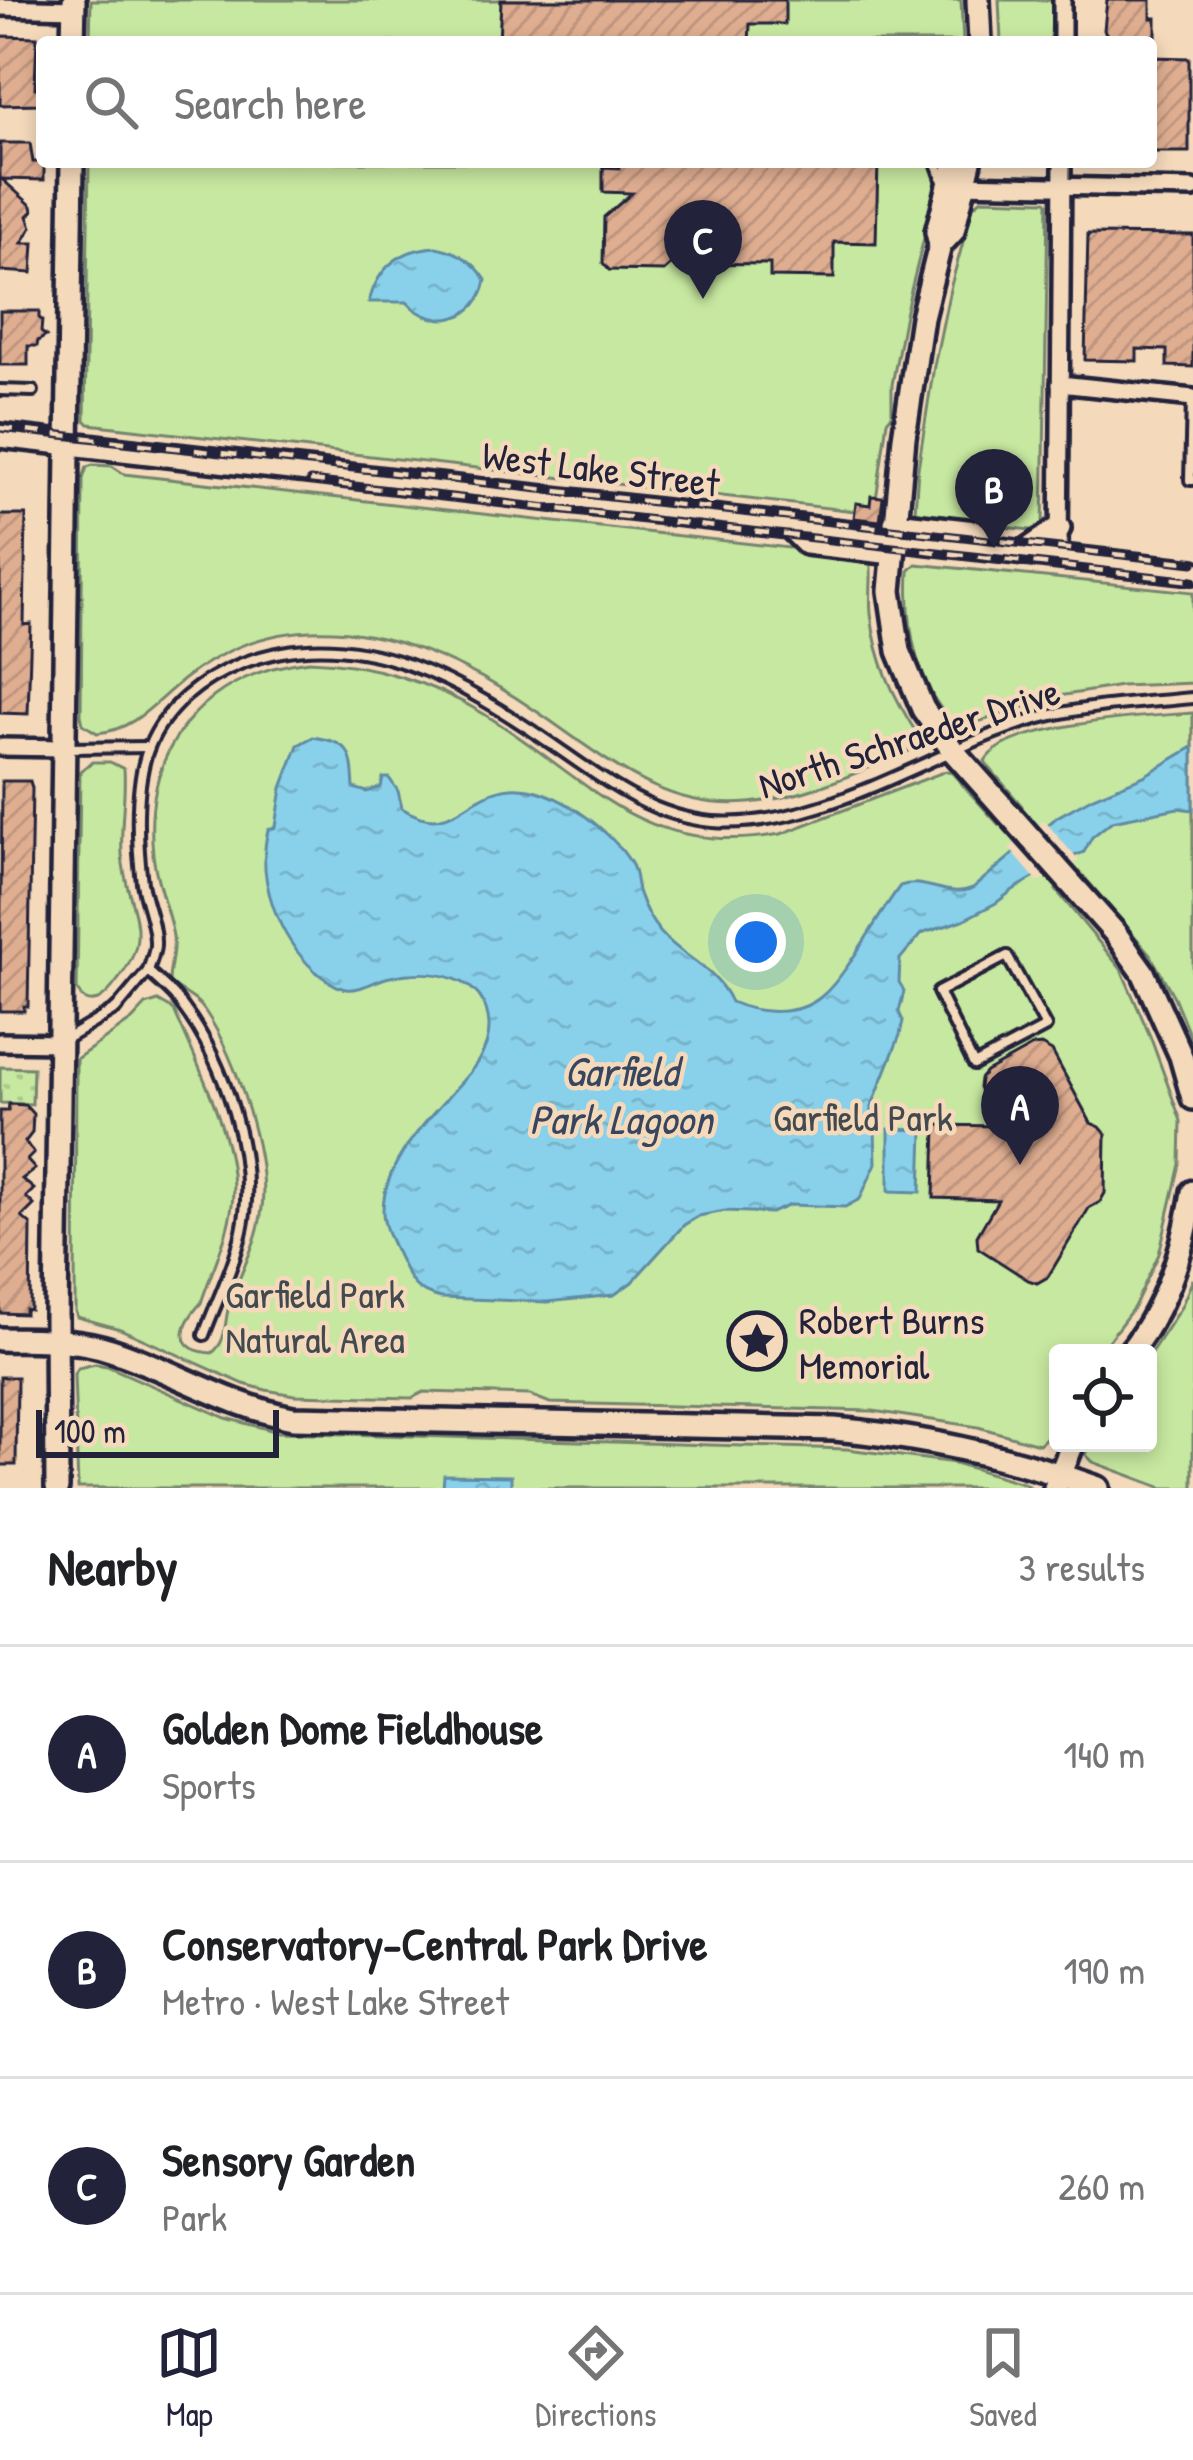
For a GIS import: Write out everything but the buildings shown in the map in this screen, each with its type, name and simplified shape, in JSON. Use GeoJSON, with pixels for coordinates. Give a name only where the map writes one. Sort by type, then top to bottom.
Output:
{"type":"FeatureCollection","features":[{"type":"Feature","properties":{"kind":"street"},"geometry":{"type":"LineString","coordinates":[[978,0],[980,36]]}},
{"type":"Feature","properties":{"kind":"street"},"geometry":{"type":"LineString","coordinates":[[1062,0],[1062,36]]}},
{"type":"Feature","properties":{"kind":"street"},"geometry":{"type":"LineString","coordinates":[[0,7],[74,4],[73,36]]}},
{"type":"Feature","properties":{"kind":"street"},"geometry":{"type":"LineString","coordinates":[[58,1488],[72,168]]}},
{"type":"Feature","properties":{"kind":"street"},"geometry":{"type":"LineString","coordinates":[[1059,557],[1062,168]]}},
{"type":"Feature","properties":{"kind":"street"},"geometry":{"type":"LineString","coordinates":[[1193,189],[1061,187],[960,173],[953,231],[940,245],[922,317],[905,424],[890,591],[892,620],[907,677],[923,709],[954,752],[1115,933],[1143,972],[1193,1098]]}},
{"type":"Feature","properties":{"kind":"street"},"geometry":{"type":"LineString","coordinates":[[1060,384],[1193,398]]}},
{"type":"Feature","properties":{"kind":"street"},"geometry":{"type":"LineString","coordinates":[[68,430],[175,443],[191,458]]}},
{"type":"Feature","properties":{"kind":"street","name":"West Lake Street"},"geometry":{"type":"LineString","coordinates":[[0,436],[26,438],[68,430],[109,448],[894,538]]}},
{"type":"Feature","properties":{"kind":"street"},"geometry":{"type":"LineString","coordinates":[[67,471],[109,448]]}},
{"type":"Feature","properties":{"kind":"street"},"geometry":{"type":"LineString","coordinates":[[789,526],[806,543],[975,532],[991,549]]}},
{"type":"Feature","properties":{"kind":"street"},"geometry":{"type":"LineString","coordinates":[[1022,553],[1059,529]]}},
{"type":"Feature","properties":{"kind":"street"},"geometry":{"type":"LineString","coordinates":[[894,538],[1193,572]]}},
{"type":"Feature","properties":{"kind":"street"},"geometry":{"type":"LineString","coordinates":[[0,747],[64,748]]}},
{"type":"Feature","properties":{"kind":"street"},"geometry":{"type":"LineString","coordinates":[[0,1042],[60,1043]]}},
{"type":"Feature","properties":{"kind":"street"},"geometry":{"type":"LineString","coordinates":[[1135,1344],[1156,1312],[1178,1261],[1193,1192]]}},
{"type":"Feature","properties":{"kind":"street"},"geometry":{"type":"LineString","coordinates":[[0,1339],[56,1340],[109,1349],[249,1407],[293,1418],[834,1429],[939,1442],[1057,1481],[1098,1488]]}},
{"type":"Feature","properties":{"kind":"street"},"geometry":{"type":"LineString","coordinates":[[1057,1481],[1069,1452]]}},
{"type":"Feature","properties":{"kind":"lane"},"geometry":{"type":"LineString","coordinates":[[938,168],[941,179],[960,173]]}},
{"type":"Feature","properties":{"kind":"lane"},"geometry":{"type":"LineString","coordinates":[[0,390],[33,392]]}},
{"type":"Feature","properties":{"kind":"lane"},"geometry":{"type":"LineString","coordinates":[[1193,398],[1193,480]]}},
{"type":"Feature","properties":{"kind":"lane","name":"North Schraeder Drive"},"geometry":{"type":"LineString","coordinates":[[149,747],[170,714],[192,690],[214,676],[261,656],[294,649],[362,652],[415,666],[498,706],[621,791],[654,808],[712,822],[746,822],[775,818],[871,787],[1041,718],[1193,698]]}},
{"type":"Feature","properties":{"kind":"lane"},"geometry":{"type":"LineString","coordinates":[[60,1043],[116,1009],[148,971],[155,944],[138,826],[149,747],[64,748]]}},
{"type":"Feature","properties":{"kind":"lane"},"geometry":{"type":"LineString","coordinates":[[1007,956],[1046,1027],[974,1065],[938,992],[1007,956]]}},
{"type":"Feature","properties":{"kind":"lane"},"geometry":{"type":"LineString","coordinates":[[148,971],[180,1001],[202,1038],[233,1111],[247,1170],[243,1228],[204,1335]]}},
{"type":"Feature","properties":{"kind":"green space"},"geometry":{"type":"Polygon","coordinates":[[[91,0],[961,0],[963,36],[90,36],[91,0]]]}},
{"type":"Feature","properties":{"kind":"green space"},"geometry":{"type":"Polygon","coordinates":[[[999,0],[1052,0],[1051,36],[1001,36],[999,0]]]}},
{"type":"Feature","properties":{"kind":"green space"},"geometry":{"type":"Polygon","coordinates":[[[89,168],[933,168],[938,193],[905,314],[892,385],[892,415],[887,421],[872,513],[85,420],[89,168]]]}},
{"type":"Feature","properties":{"kind":"green space"},"geometry":{"type":"Polygon","coordinates":[[[982,199],[1048,203],[1040,531],[921,518],[915,512],[934,366],[950,289],[973,206],[982,199]]]}},
{"type":"Feature","properties":{"kind":"green space"},"geometry":{"type":"Polygon","coordinates":[[[112,466],[124,474],[870,557],[877,648],[894,693],[919,737],[914,749],[792,795],[749,803],[688,798],[635,777],[465,669],[387,639],[333,631],[275,635],[221,655],[124,726],[97,733],[83,724],[81,715],[83,479],[87,467],[112,466]]]}},
{"type":"Feature","properties":{"kind":"green space"},"geometry":{"type":"Polygon","coordinates":[[[916,564],[1193,592],[1193,683],[1121,686],[1059,696],[959,728],[932,695],[916,656],[908,592],[909,571],[916,564]]]}},
{"type":"Feature","properties":{"kind":"green space","name":"Garfield Park"},"geometry":{"type":"Polygon","coordinates":[[[309,661],[400,676],[484,714],[619,808],[690,835],[732,839],[781,834],[946,771],[999,825],[1022,806],[985,761],[998,748],[1081,724],[1193,713],[1193,1043],[1150,954],[1080,872],[1056,890],[1121,969],[1181,1121],[1180,1164],[1159,1254],[1134,1307],[1106,1344],[1049,1344],[1048,1436],[1039,1444],[978,1427],[873,1411],[550,1403],[530,1395],[424,1392],[412,1398],[294,1395],[244,1384],[120,1329],[77,1317],[76,1059],[146,1005],[158,1001],[174,1010],[215,1106],[230,1157],[233,1182],[227,1230],[201,1303],[185,1328],[191,1347],[212,1353],[217,1348],[259,1226],[261,1167],[239,1081],[201,1006],[169,982],[173,936],[153,854],[152,816],[158,781],[187,722],[238,682],[309,661]]]}},
{"type":"Feature","properties":{"kind":"green space"},"geometry":{"type":"Polygon","coordinates":[[[92,762],[110,762],[124,769],[122,854],[137,933],[136,947],[118,980],[104,996],[90,1001],[77,989],[80,771],[92,762]]]}},
{"type":"Feature","properties":{"kind":"green space"},"geometry":{"type":"Polygon","coordinates":[[[0,1067],[33,1068],[32,1104],[0,1103],[0,1067]]]}},
{"type":"Feature","properties":{"kind":"green space"},"geometry":{"type":"Polygon","coordinates":[[[1193,1279],[1193,1488],[1163,1488],[1093,1462],[1086,1455],[1157,1452],[1157,1344],[1193,1279]]]}},
{"type":"Feature","properties":{"kind":"green space"},"geometry":{"type":"Polygon","coordinates":[[[95,1364],[226,1418],[278,1432],[847,1449],[955,1463],[1030,1488],[78,1488],[74,1374],[78,1368],[95,1364]]]}},
{"type":"Feature","properties":{"kind":"water"},"geometry":{"type":"Polygon","coordinates":[[[436,247],[465,258],[486,280],[482,294],[465,313],[442,319],[407,302],[369,302],[378,279],[392,262],[436,247]]]}},
{"type":"Feature","properties":{"kind":"water","name":"Garfield Park Lagoon"},"geometry":{"type":"Polygon","coordinates":[[[313,737],[335,742],[347,751],[354,788],[367,792],[389,778],[402,808],[419,816],[446,817],[481,797],[511,788],[545,794],[580,812],[611,838],[632,865],[642,902],[660,932],[717,980],[731,1002],[765,1011],[790,1010],[822,996],[852,960],[900,886],[973,888],[1057,817],[1193,747],[1193,810],[1178,808],[1112,821],[1092,837],[1084,852],[963,920],[921,934],[900,959],[903,1021],[871,1108],[876,1163],[860,1199],[845,1207],[790,1205],[771,1213],[725,1211],[699,1216],[684,1225],[614,1295],[547,1302],[441,1298],[418,1288],[406,1272],[385,1224],[385,1195],[407,1145],[483,1052],[489,1026],[486,1009],[467,985],[438,975],[406,974],[342,988],[315,971],[290,942],[273,906],[265,849],[268,830],[276,827],[282,788],[298,745],[313,737]]]}},
{"type":"Feature","properties":{"kind":"water"},"geometry":{"type":"Polygon","coordinates":[[[889,1129],[923,1130],[921,1192],[889,1191],[889,1129]]]}},
{"type":"Feature","properties":{"kind":"water"},"geometry":{"type":"Polygon","coordinates":[[[444,1475],[511,1476],[511,1488],[443,1488],[444,1475]]]}},
{"type":"Feature","properties":{"kind":"pier"},"geometry":{"type":"Polygon","coordinates":[[[1044,820],[1079,861],[1038,882],[1009,848],[1044,820]]]}},
{"type":"Feature","properties":{"kind":"railway"},"geometry":{"type":"LineString","coordinates":[[0,428],[1193,563]]}},
{"type":"Feature","properties":{"kind":"railway"},"geometry":{"type":"LineString","coordinates":[[310,481],[1193,581]]}},
{"type":"Feature","properties":{"kind":"place","name":"Sensory Garden"},"geometry":{"type":"Point","coordinates":[703,299]}},
{"type":"Feature","properties":{"kind":"place","name":"Conservatory-Central Park Drive"},"geometry":{"type":"Point","coordinates":[994,548]}},
{"type":"Feature","properties":{"kind":"place","name":"Golden Dome Fieldhouse"},"geometry":{"type":"Point","coordinates":[1020,1165]}},
{"type":"Feature","properties":{"kind":"place","name":"Robert Burns Memorial"},"geometry":{"type":"Point","coordinates":[757,1341]}},
{"type":"Feature","properties":{"kind":"park label","name":"Garfield Park Natural Area"},"geometry":{"type":"Point","coordinates":[315,1316]}}]}
